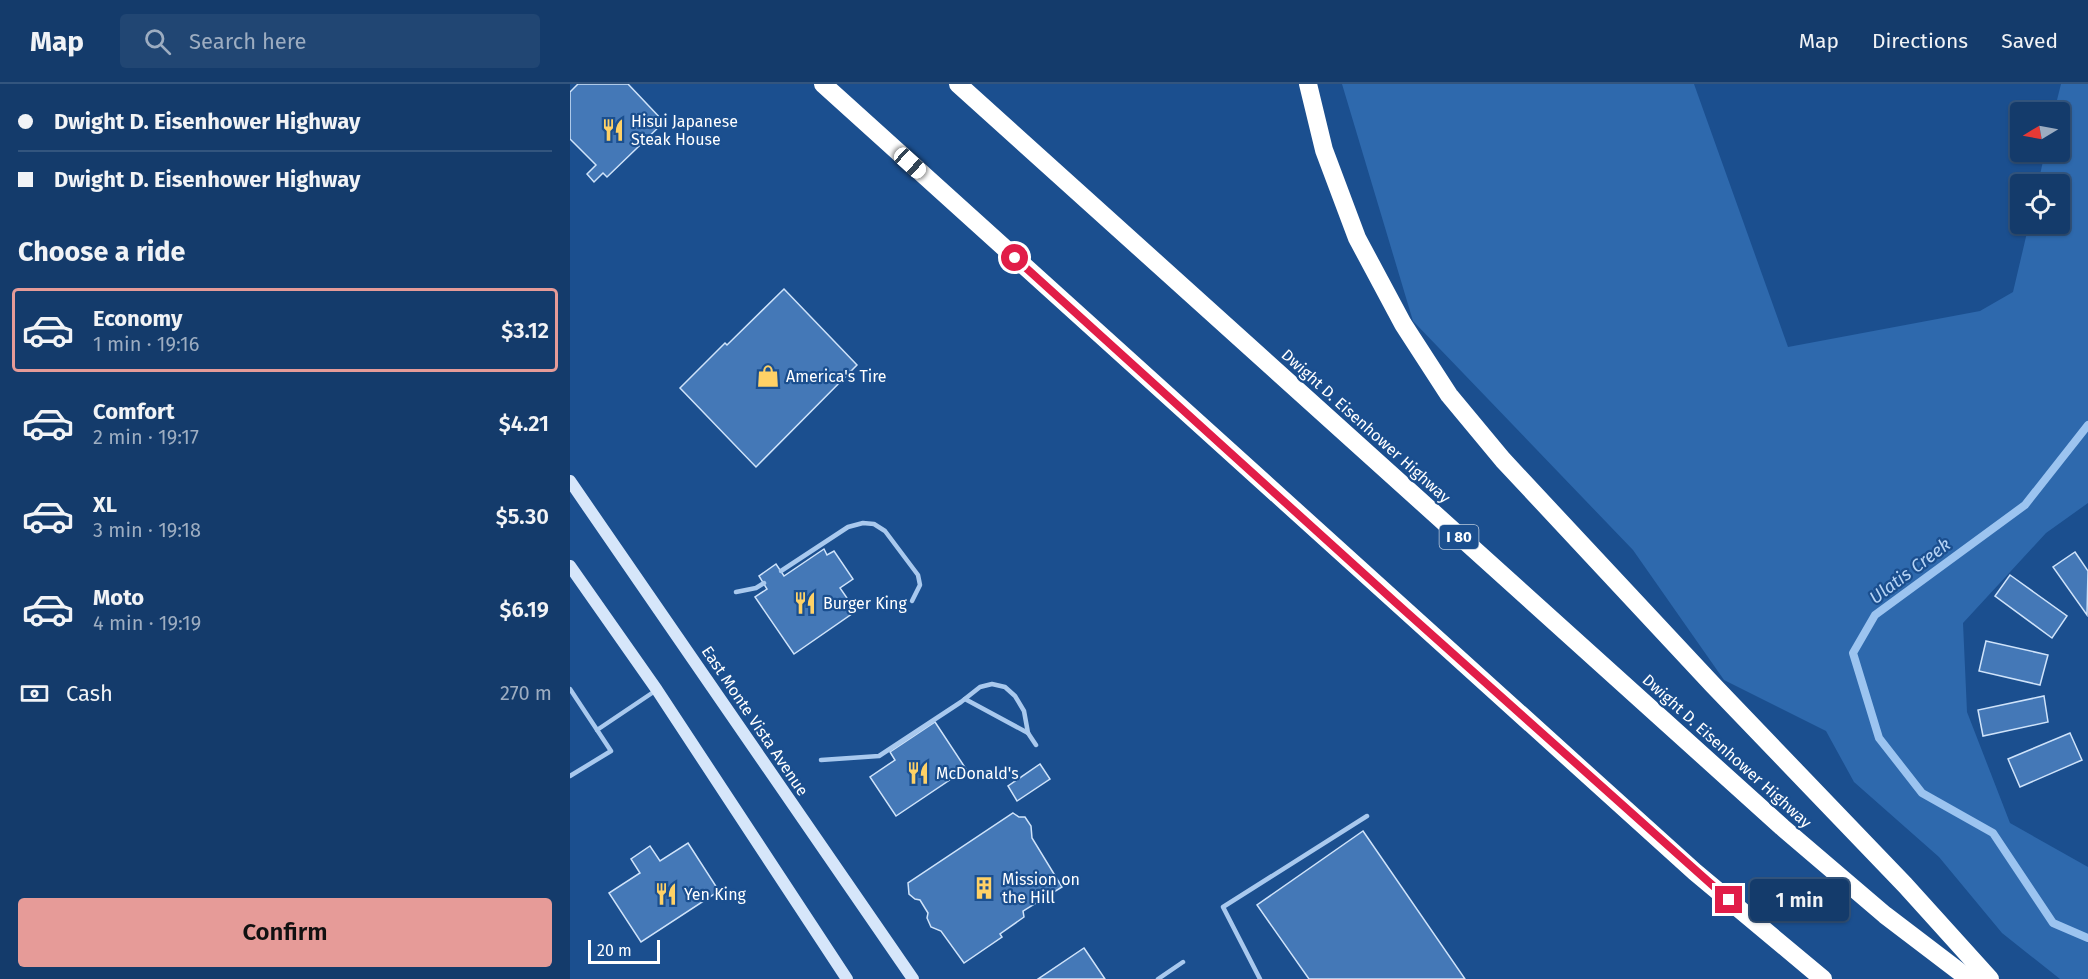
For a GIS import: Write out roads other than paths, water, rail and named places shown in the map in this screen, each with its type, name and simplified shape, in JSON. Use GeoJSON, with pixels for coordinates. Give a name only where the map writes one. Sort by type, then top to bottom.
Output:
{"type":"FeatureCollection","features":[{"type":"Feature","properties":{"kind":"highway"},"geometry":{"type":"LineString","coordinates":[[823,84],[1695,872],[1823,979]]}},
{"type":"Feature","properties":{"kind":"highway","name":"Dwight D. Eisenhower Highway"},"geometry":{"type":"LineString","coordinates":[[958,84],[1782,827],[1885,915],[1969,979]]}},
{"type":"Feature","properties":{"kind":"highway"},"geometry":{"type":"LineString","coordinates":[[1308,84],[1324,150],[1357,238],[1403,324],[1449,395],[1503,460],[1905,885],[1990,979]]}},
{"type":"Feature","properties":{"kind":"main road","name":"East Monte Vista Avenue"},"geometry":{"type":"LineString","coordinates":[[570,481],[913,979]]}},
{"type":"Feature","properties":{"kind":"main road"},"geometry":{"type":"LineString","coordinates":[[570,567],[574,582],[657,690],[848,979]]}},
{"type":"Feature","properties":{"kind":"lane"},"geometry":{"type":"LineString","coordinates":[[781,571],[848,527],[863,523],[874,524],[885,531],[918,575],[920,585],[912,601]]}},
{"type":"Feature","properties":{"kind":"lane"},"geometry":{"type":"LineString","coordinates":[[736,592],[756,588],[764,583]]}},
{"type":"Feature","properties":{"kind":"lane"},"geometry":{"type":"LineString","coordinates":[[821,760],[879,756],[980,687],[992,684],[1005,687],[1015,696],[1024,711],[1028,733],[1036,745]]}},
{"type":"Feature","properties":{"kind":"lane"},"geometry":{"type":"LineString","coordinates":[[570,689],[611,751],[570,776]]}},
{"type":"Feature","properties":{"kind":"lane"},"geometry":{"type":"LineString","coordinates":[[597,730],[657,690]]}},
{"type":"Feature","properties":{"kind":"lane"},"geometry":{"type":"LineString","coordinates":[[965,699],[1028,733]]}},
{"type":"Feature","properties":{"kind":"lane"},"geometry":{"type":"LineString","coordinates":[[1260,979],[1222,907],[1367,816]]}},
{"type":"Feature","properties":{"kind":"lane"},"geometry":{"type":"LineString","coordinates":[[1158,979],[1183,962]]}},
{"type":"Feature","properties":{"kind":"waterway","name":"Ulatis Creek"},"geometry":{"type":"LineString","coordinates":[[2088,425],[2025,505],[1875,615],[1853,653],[1879,738],[1922,793],[1993,833],[2053,923],[2088,938]]}},
{"type":"Feature","properties":{"kind":"place","name":"Hisui Japanese Steak House"},"geometry":{"type":"Point","coordinates":[613,130]}},
{"type":"Feature","properties":{"kind":"place","name":"America's Tire"},"geometry":{"type":"Point","coordinates":[768,376]}},
{"type":"Feature","properties":{"kind":"place","name":"Burger King"},"geometry":{"type":"Point","coordinates":[805,603]}},
{"type":"Feature","properties":{"kind":"place","name":"McDonald's"},"geometry":{"type":"Point","coordinates":[918,773]}},
{"type":"Feature","properties":{"kind":"place","name":"Mission on the Hill"},"geometry":{"type":"Point","coordinates":[984,888]}},
{"type":"Feature","properties":{"kind":"place","name":"Yen King"},"geometry":{"type":"Point","coordinates":[666,894]}}]}
